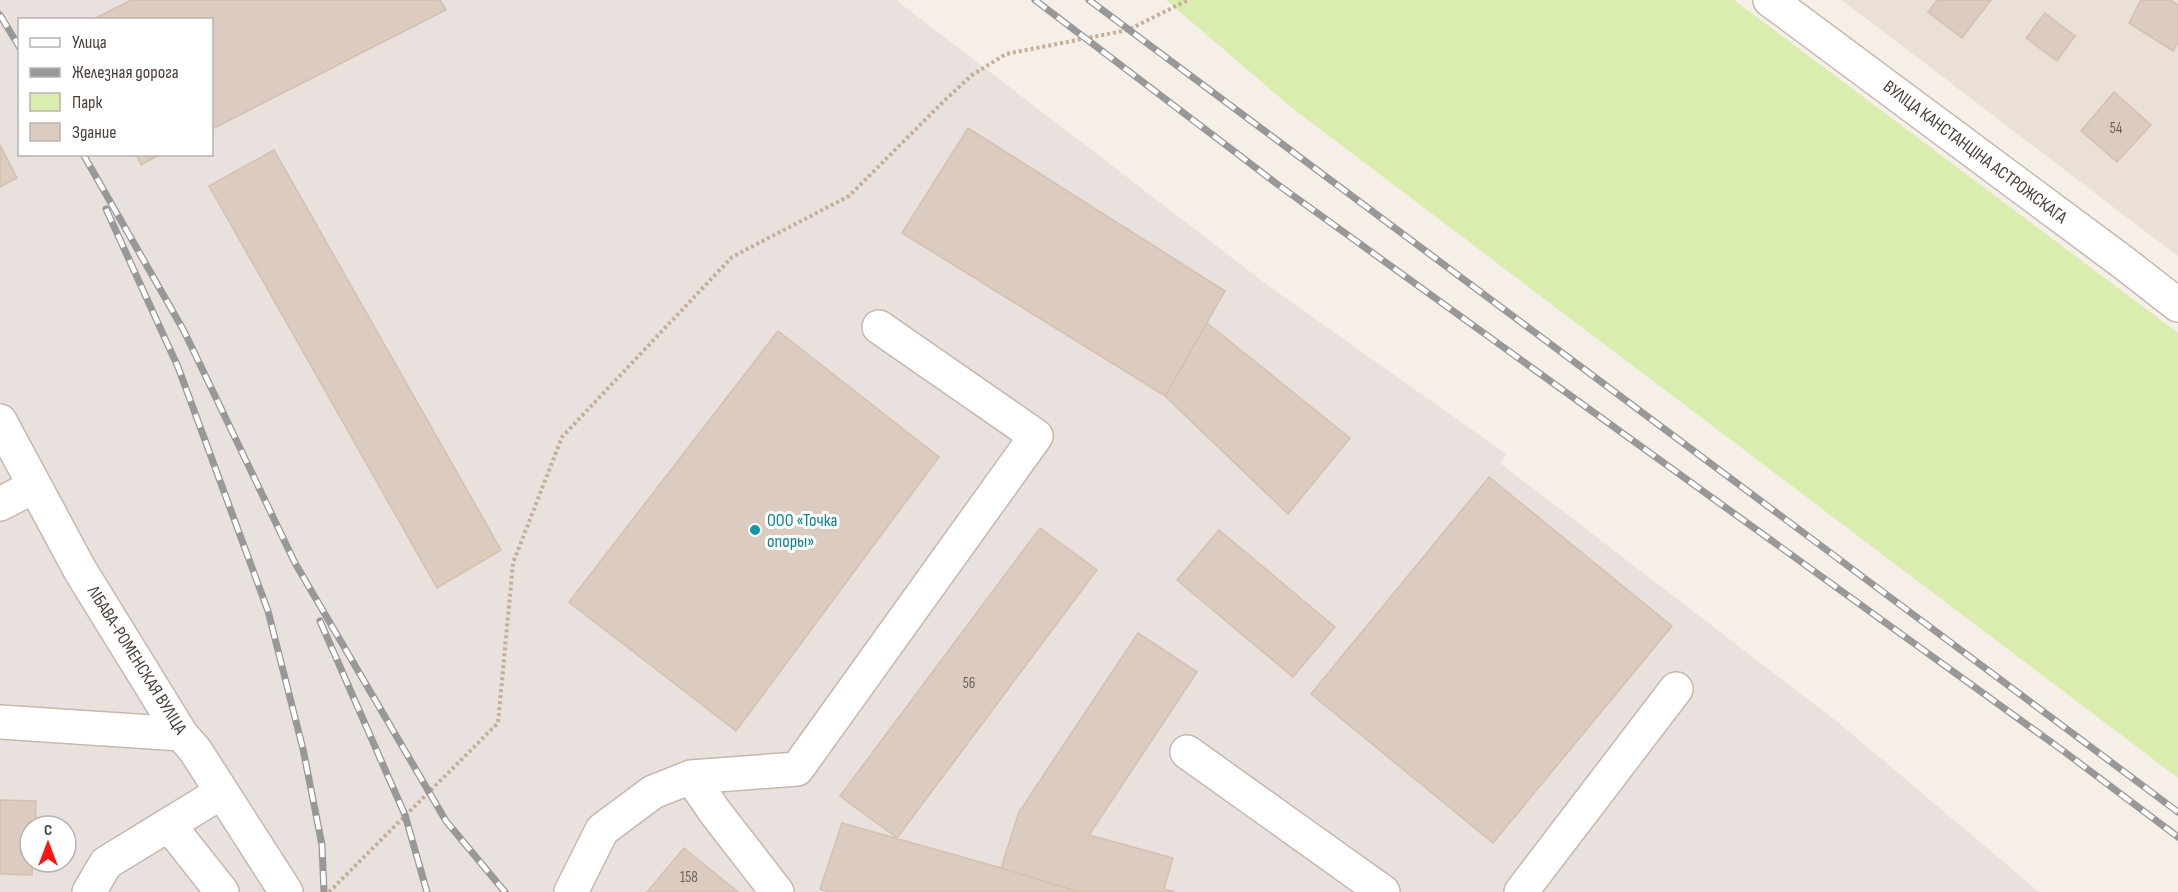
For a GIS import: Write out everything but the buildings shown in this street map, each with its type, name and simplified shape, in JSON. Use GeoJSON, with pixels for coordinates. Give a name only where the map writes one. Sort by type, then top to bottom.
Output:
{"type":"FeatureCollection","features":[{"type":"Feature","properties":{"kind":"street","name":"ВУЛІЦА КАНСТАНЦІНА АСТРОЖСКАГА"},"geometry":{"type":"LineString","coordinates":[[1770,0],[2178,305]]}},
{"type":"Feature","properties":{"kind":"street"},"geometry":{"type":"LineString","coordinates":[[571,892],[603,830],[653,792],[691,777],[797,769],[1036,436],[879,327]]}},
{"type":"Feature","properties":{"kind":"street","name":"ЛІБАВА-РОМЕНСКАЯ ВУЛІЦА"},"geometry":{"type":"LineString","coordinates":[[0,421],[80,570],[181,734],[195,750],[286,892]]}},
{"type":"Feature","properties":{"kind":"street"},"geometry":{"type":"LineString","coordinates":[[0,504],[35,486]]}},
{"type":"Feature","properties":{"kind":"street"},"geometry":{"type":"LineString","coordinates":[[1521,892],[1676,689]]}},
{"type":"Feature","properties":{"kind":"street"},"geometry":{"type":"LineString","coordinates":[[0,722],[181,734]]}},
{"type":"Feature","properties":{"kind":"street"},"geometry":{"type":"LineString","coordinates":[[1187,752],[1383,892]]}},
{"type":"Feature","properties":{"kind":"street"},"geometry":{"type":"LineString","coordinates":[[691,777],[777,892]]}},
{"type":"Feature","properties":{"kind":"street"},"geometry":{"type":"LineString","coordinates":[[89,892],[106,863],[222,792]]}},
{"type":"Feature","properties":{"kind":"street"},"geometry":{"type":"LineString","coordinates":[[169,825],[222,892]]}},
{"type":"Feature","properties":{"kind":"path"},"geometry":{"type":"LineString","coordinates":[[329,892],[498,723],[513,563],[562,437],[732,257],[849,196],[972,75],[1006,54],[1128,30],[1188,0]]}},
{"type":"Feature","properties":{"kind":"shaded area"},"geometry":{"type":"Polygon","coordinates":[[[0,0],[896,0],[1270,287],[1506,454],[1500,463],[1840,724],[2039,892],[0,892],[0,0]]]}},
{"type":"Feature","properties":{"kind":"shaded area"},"geometry":{"type":"Polygon","coordinates":[[[1842,0],[2178,0],[2178,256],[2121,213],[1842,0]]]}},
{"type":"Feature","properties":{"kind":"green space"},"geometry":{"type":"Polygon","coordinates":[[[1166,0],[1734,0],[2178,333],[2178,778],[1292,108],[1166,0]]]}},
{"type":"Feature","properties":{"kind":"railway"},"geometry":{"type":"LineString","coordinates":[[1035,0],[1277,184],[2062,750],[2178,837]]}},
{"type":"Feature","properties":{"kind":"railway"},"geometry":{"type":"LineString","coordinates":[[1089,0],[2178,812]]}},
{"type":"Feature","properties":{"kind":"railway"},"geometry":{"type":"LineString","coordinates":[[0,15],[18,45]]}},
{"type":"Feature","properties":{"kind":"railway"},"geometry":{"type":"LineString","coordinates":[[84,156],[184,331],[295,563],[446,821],[505,892]]}},
{"type":"Feature","properties":{"kind":"railway"},"geometry":{"type":"LineString","coordinates":[[106,209],[178,367],[268,611],[303,749],[322,845],[324,892]]}},
{"type":"Feature","properties":{"kind":"railway"},"geometry":{"type":"LineString","coordinates":[[320,621],[405,815],[427,892]]}},
{"type":"Feature","properties":{"kind":"place","name":"ООО «Точка опоры»"},"geometry":{"type":"Point","coordinates":[755,530]}}]}
